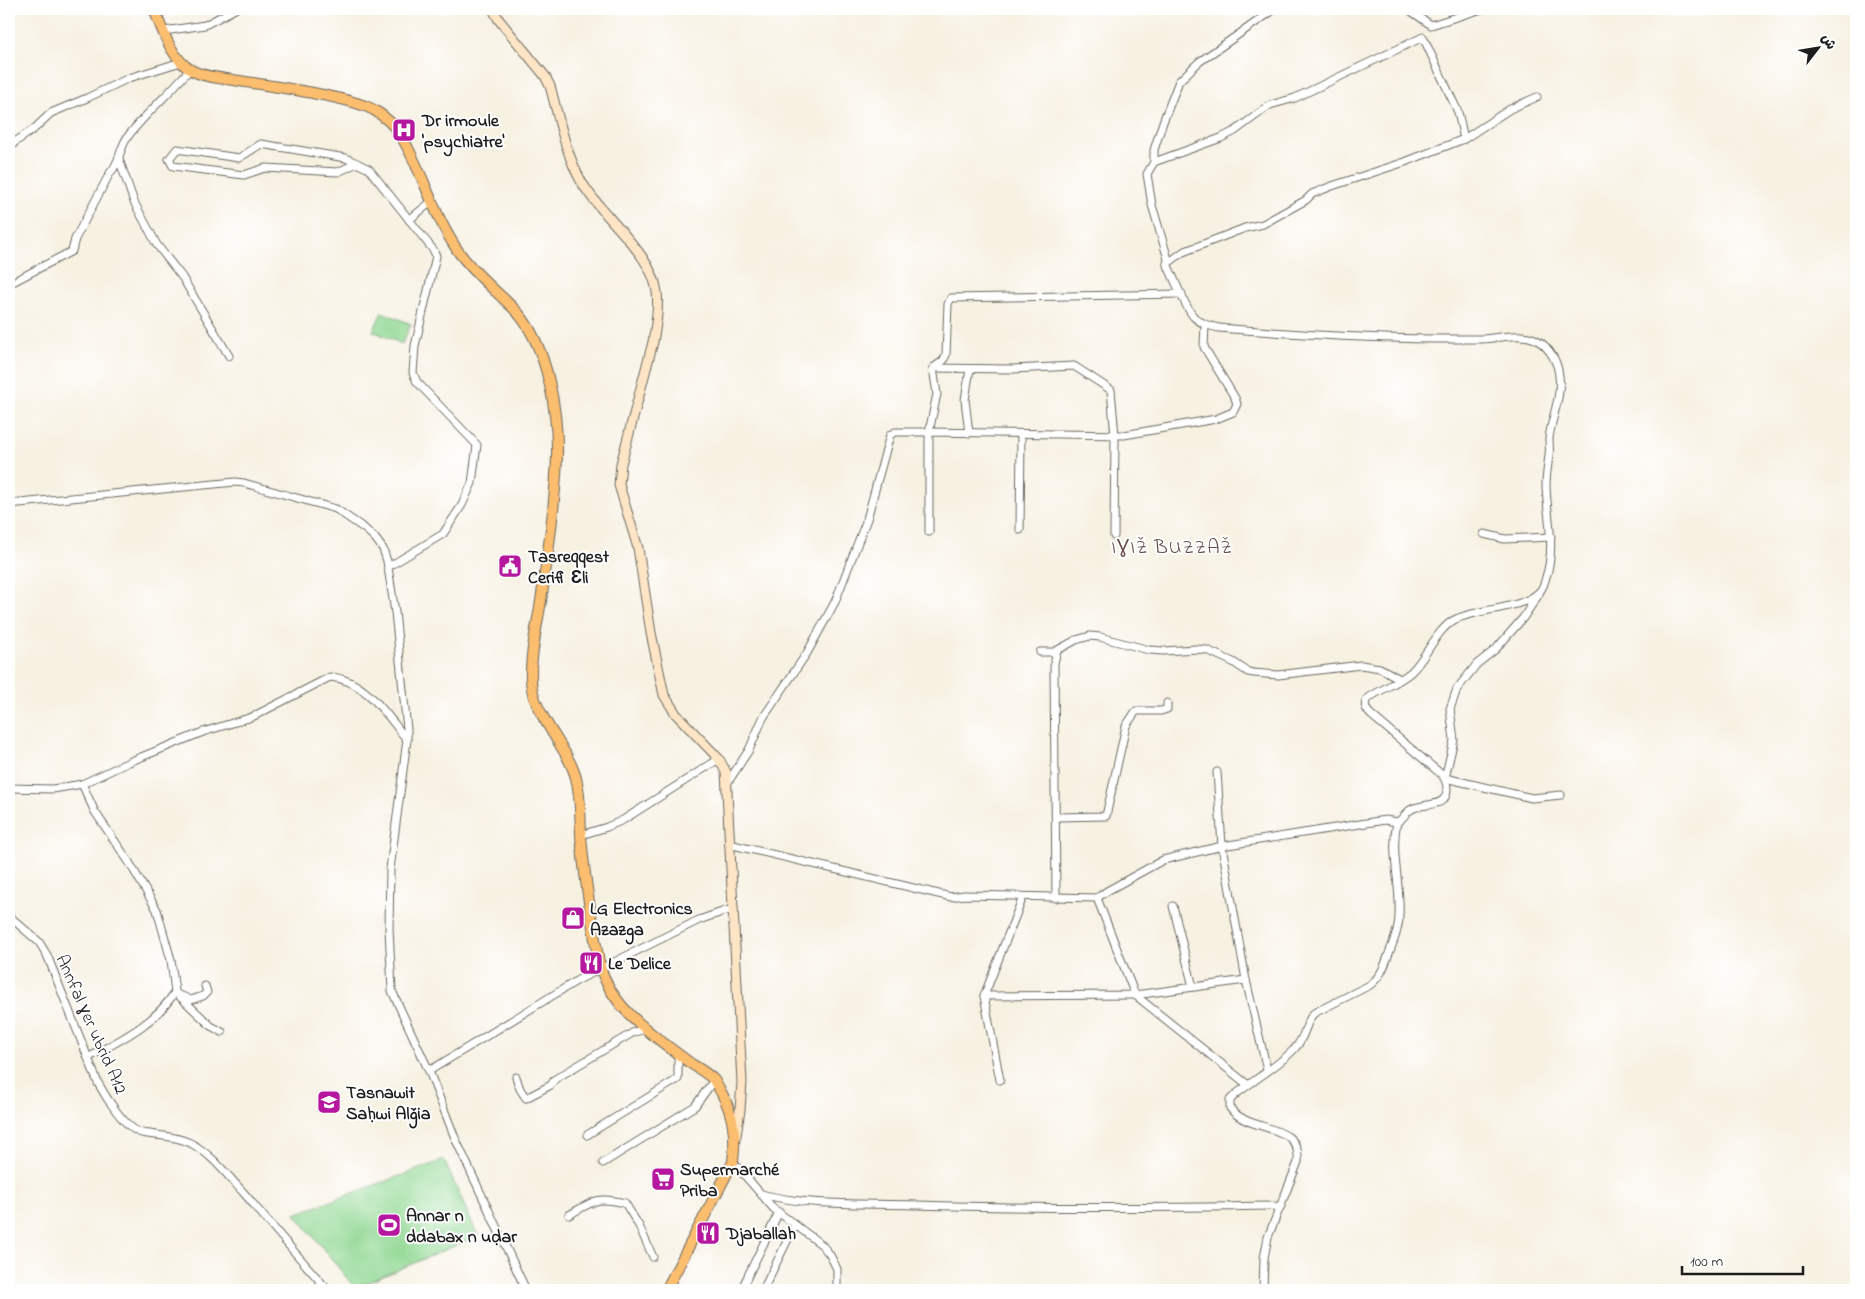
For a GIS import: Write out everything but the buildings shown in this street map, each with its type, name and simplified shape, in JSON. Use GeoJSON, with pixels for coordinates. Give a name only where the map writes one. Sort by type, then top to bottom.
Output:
{"type":"FeatureCollection","features":[{"type":"Feature","properties":{"kind":"main road"},"geometry":{"type":"LineString","coordinates":[[154,9],[181,62],[190,69],[206,76],[313,93],[354,102],[373,109],[388,120],[400,136],[431,202],[457,250],[478,275],[518,314],[531,333],[552,394],[556,420],[557,453],[553,524],[534,643],[531,682],[536,702],[574,772],[579,794],[581,835],[589,908],[600,970],[611,993],[622,1009],[714,1080],[726,1101],[733,1121],[736,1138],[733,1162],[666,1290]]}},
{"type":"Feature","properties":{"kind":"street"},"geometry":{"type":"LineString","coordinates":[[164,31],[205,25],[235,9]]}},
{"type":"Feature","properties":{"kind":"street"},"geometry":{"type":"LineString","coordinates":[[493,9],[499,20],[545,76],[550,86],[572,161],[588,193],[641,256],[654,280],[657,294],[653,342],[621,464],[619,485],[638,548],[651,633],[664,695],[676,714],[719,759],[726,772],[728,782],[729,844],[742,1082],[736,1138]]}},
{"type":"Feature","properties":{"kind":"street"},"geometry":{"type":"LineString","coordinates":[[729,844],[951,897],[964,895],[1097,898],[1163,860],[1222,846],[1385,820],[1397,822],[1402,820],[1412,809],[1422,805],[1437,804],[1442,801],[1446,793],[1445,778],[1454,740],[1450,709],[1456,690],[1477,664],[1496,650],[1523,618],[1540,591],[1551,565],[1547,471],[1549,439],[1560,381],[1555,360],[1547,348],[1535,339],[1527,337],[1386,339],[1219,328],[1205,324],[1195,318],[1188,308],[1167,264],[1168,259],[1152,205],[1147,174],[1154,162],[1154,150],[1179,81],[1199,62],[1275,9]]}},
{"type":"Feature","properties":{"kind":"street"},"geometry":{"type":"LineString","coordinates":[[1408,9],[1431,25]]}},
{"type":"Feature","properties":{"kind":"street"},"geometry":{"type":"LineString","coordinates":[[1154,162],[1221,138],[1235,131],[1270,105],[1295,98],[1423,37],[1431,25],[1482,9]]}},
{"type":"Feature","properties":{"kind":"street"},"geometry":{"type":"LineString","coordinates":[[1423,37],[1458,112],[1464,139]]}},
{"type":"Feature","properties":{"kind":"street"},"geometry":{"type":"LineString","coordinates":[[9,149],[15,142],[34,129],[51,112],[87,98],[129,78],[181,62]]}},
{"type":"Feature","properties":{"kind":"street"},"geometry":{"type":"LineString","coordinates":[[9,284],[72,251],[75,239],[110,173],[117,166],[125,141],[190,69]]}},
{"type":"Feature","properties":{"kind":"street"},"geometry":{"type":"LineString","coordinates":[[1167,264],[1183,252],[1245,228],[1263,224],[1306,200],[1312,194],[1405,162],[1464,139],[1510,109],[1537,97]]}},
{"type":"Feature","properties":{"kind":"street"},"geometry":{"type":"LineString","coordinates":[[357,163],[338,172],[265,168],[244,175],[173,166],[169,159],[177,149],[239,158],[261,144],[346,158],[357,163],[369,169],[434,251],[436,256],[415,346],[413,373],[417,382],[477,445],[472,483],[462,506],[443,534],[388,567]]}},
{"type":"Feature","properties":{"kind":"street"},"geometry":{"type":"LineString","coordinates":[[119,159],[134,202],[157,245],[182,277],[229,356]]}},
{"type":"Feature","properties":{"kind":"street"},"geometry":{"type":"LineString","coordinates":[[409,220],[431,202]]}},
{"type":"Feature","properties":{"kind":"street"},"geometry":{"type":"LineString","coordinates":[[933,368],[943,361],[946,355],[948,304],[951,298],[1182,294]]}},
{"type":"Feature","properties":{"kind":"street"},"geometry":{"type":"LineString","coordinates":[[728,782],[749,750],[763,718],[807,653],[835,602],[867,519],[890,435],[894,432],[929,432],[1116,436],[1227,416],[1236,409],[1237,404],[1204,347],[1205,324]]}},
{"type":"Feature","properties":{"kind":"street"},"geometry":{"type":"LineString","coordinates":[[933,368],[970,369],[1074,366],[1111,390],[1116,436],[1114,536]]}},
{"type":"Feature","properties":{"kind":"street"},"geometry":{"type":"LineString","coordinates":[[929,532],[929,432],[937,394],[933,368]]}},
{"type":"Feature","properties":{"kind":"street"},"geometry":{"type":"LineString","coordinates":[[969,433],[965,400],[970,369]]}},
{"type":"Feature","properties":{"kind":"street"},"geometry":{"type":"LineString","coordinates":[[1020,530],[1022,435]]}},
{"type":"Feature","properties":{"kind":"street"},"geometry":{"type":"LineString","coordinates":[[9,504],[235,482],[253,484],[294,499],[322,504],[336,509],[375,538],[383,549],[388,567],[395,612],[404,691],[407,740],[390,869],[389,928],[392,991],[429,1071],[455,1138],[526,1290]]}},
{"type":"Feature","properties":{"kind":"street"},"geometry":{"type":"LineString","coordinates":[[1484,534],[1505,538],[1551,537]]}},
{"type":"Feature","properties":{"kind":"street"},"geometry":{"type":"LineString","coordinates":[[1540,591],[1519,603],[1468,614],[1453,620],[1412,671],[1365,702],[1366,710],[1445,778],[1532,798],[1561,795]]}},
{"type":"Feature","properties":{"kind":"street"},"geometry":{"type":"LineString","coordinates":[[1040,652],[1057,651],[1076,640],[1090,636],[1149,650],[1207,650],[1254,674],[1278,675],[1361,665],[1380,668],[1400,679]]}},
{"type":"Feature","properties":{"kind":"street"},"geometry":{"type":"LineString","coordinates":[[1056,898],[1057,817],[1054,663],[1057,651]]}},
{"type":"Feature","properties":{"kind":"street"},"geometry":{"type":"LineString","coordinates":[[9,788],[53,788],[82,784],[129,762],[203,732],[252,717],[330,677],[341,678],[376,700],[407,740]]}},
{"type":"Feature","properties":{"kind":"street"},"geometry":{"type":"LineString","coordinates":[[1057,817],[1106,816],[1126,726],[1136,711],[1161,711],[1167,709],[1167,703]]}},
{"type":"Feature","properties":{"kind":"street"},"geometry":{"type":"LineString","coordinates":[[581,835],[623,820],[719,759]]}},
{"type":"Feature","properties":{"kind":"street"},"geometry":{"type":"LineString","coordinates":[[1217,772],[1222,846],[1246,980],[1268,1070]]}},
{"type":"Feature","properties":{"kind":"street"},"geometry":{"type":"LineString","coordinates":[[82,784],[95,812],[129,862],[157,910],[171,960],[175,992],[166,1007],[134,1032],[88,1058]]}},
{"type":"Feature","properties":{"kind":"street"},"geometry":{"type":"LineString","coordinates":[[1263,1290],[1265,1251],[1298,1162],[1299,1154],[1295,1143],[1290,1138],[1268,1127],[1261,1127],[1244,1121],[1234,1113],[1229,1104],[1231,1098],[1299,1044],[1308,1026],[1310,1016],[1370,985],[1383,971],[1399,920],[1394,846],[1397,822]]}},
{"type":"Feature","properties":{"kind":"street"},"geometry":{"type":"LineString","coordinates":[[1000,1080],[984,996],[1023,897]]}},
{"type":"Feature","properties":{"kind":"street"},"geometry":{"type":"LineString","coordinates":[[1097,898],[1135,996],[1248,1084]]}},
{"type":"Feature","properties":{"kind":"street"},"geometry":{"type":"LineString","coordinates":[[1173,906],[1193,987]]}},
{"type":"Feature","properties":{"kind":"street"},"geometry":{"type":"LineString","coordinates":[[429,1071],[578,980],[699,920],[734,909]]}},
{"type":"Feature","properties":{"kind":"street","name":"Annfal ɣer ubrid A12"},"geometry":{"type":"LineString","coordinates":[[9,916],[39,942],[47,955],[98,1083],[108,1102],[124,1120],[140,1133],[183,1141],[192,1144],[204,1152],[224,1172],[328,1290]]}},
{"type":"Feature","properties":{"kind":"street"},"geometry":{"type":"LineString","coordinates":[[984,996],[1135,996],[1246,980]]}},
{"type":"Feature","properties":{"kind":"street"},"geometry":{"type":"LineString","coordinates":[[190,1003],[208,992],[205,986]]}},
{"type":"Feature","properties":{"kind":"street"},"geometry":{"type":"LineString","coordinates":[[175,992],[190,1003],[211,1026],[222,1032]]}},
{"type":"Feature","properties":{"kind":"street"},"geometry":{"type":"LineString","coordinates":[[516,1077],[520,1089],[526,1098],[551,1085],[555,1079],[634,1032],[646,1029]]}},
{"type":"Feature","properties":{"kind":"street"},"geometry":{"type":"LineString","coordinates":[[586,1135],[678,1079],[678,1053]]}},
{"type":"Feature","properties":{"kind":"street"},"geometry":{"type":"LineString","coordinates":[[602,1163],[695,1106],[714,1080]]}},
{"type":"Feature","properties":{"kind":"street"},"geometry":{"type":"LineString","coordinates":[[733,1162],[779,1212],[822,1245],[830,1255],[837,1270],[837,1290]]}},
{"type":"Feature","properties":{"kind":"street"},"geometry":{"type":"LineString","coordinates":[[761,1194],[794,1201],[983,1208],[1140,1209],[1281,1206]]}},
{"type":"Feature","properties":{"kind":"street"},"geometry":{"type":"LineString","coordinates":[[569,1215],[595,1199],[610,1199],[625,1203],[639,1226],[653,1257]]}},
{"type":"Feature","properties":{"kind":"street"},"geometry":{"type":"LineString","coordinates":[[741,1290],[779,1212]]}},
{"type":"Feature","properties":{"kind":"street"},"geometry":{"type":"LineString","coordinates":[[764,1290],[795,1225]]}},
{"type":"Feature","properties":{"kind":"green space"},"geometry":{"type":"Polygon","coordinates":[[[382,312],[411,324],[402,344],[373,331],[382,312]]]}},
{"type":"Feature","properties":{"kind":"green space","name":"Annar n ddabax n uḍar"},"geometry":{"type":"Polygon","coordinates":[[[444,1160],[478,1236],[355,1288],[295,1214],[444,1160]]]}},
{"type":"Feature","properties":{"kind":"place","name":"Dr irmoule 'psychiatre'"},"geometry":{"type":"Point","coordinates":[404,130]}},
{"type":"Feature","properties":{"kind":"place","name":"Tasreqqest Cerifi Ɛli"},"geometry":{"type":"Point","coordinates":[510,566]}},
{"type":"Feature","properties":{"kind":"place","name":"LG Electronics Azazga"},"geometry":{"type":"Point","coordinates":[573,918]}},
{"type":"Feature","properties":{"kind":"place","name":"Le Delice"},"geometry":{"type":"Point","coordinates":[591,963]}},
{"type":"Feature","properties":{"kind":"place","name":"Tasnawit Saḥwi Alǧia"},"geometry":{"type":"Point","coordinates":[329,1102]}},
{"type":"Feature","properties":{"kind":"place","name":"Supermarché Priba"},"geometry":{"type":"Point","coordinates":[663,1179]}},
{"type":"Feature","properties":{"kind":"place","name":"Annar n ddabax n uḍar"},"geometry":{"type":"Point","coordinates":[389,1225]}},
{"type":"Feature","properties":{"kind":"place","name":"Djaballah"},"geometry":{"type":"Point","coordinates":[708,1233]}},
{"type":"Feature","properties":{"kind":"district","name":"IƔIŽ BUZZAŽ"},"geometry":{"type":"Point","coordinates":[1172,546]}}]}
